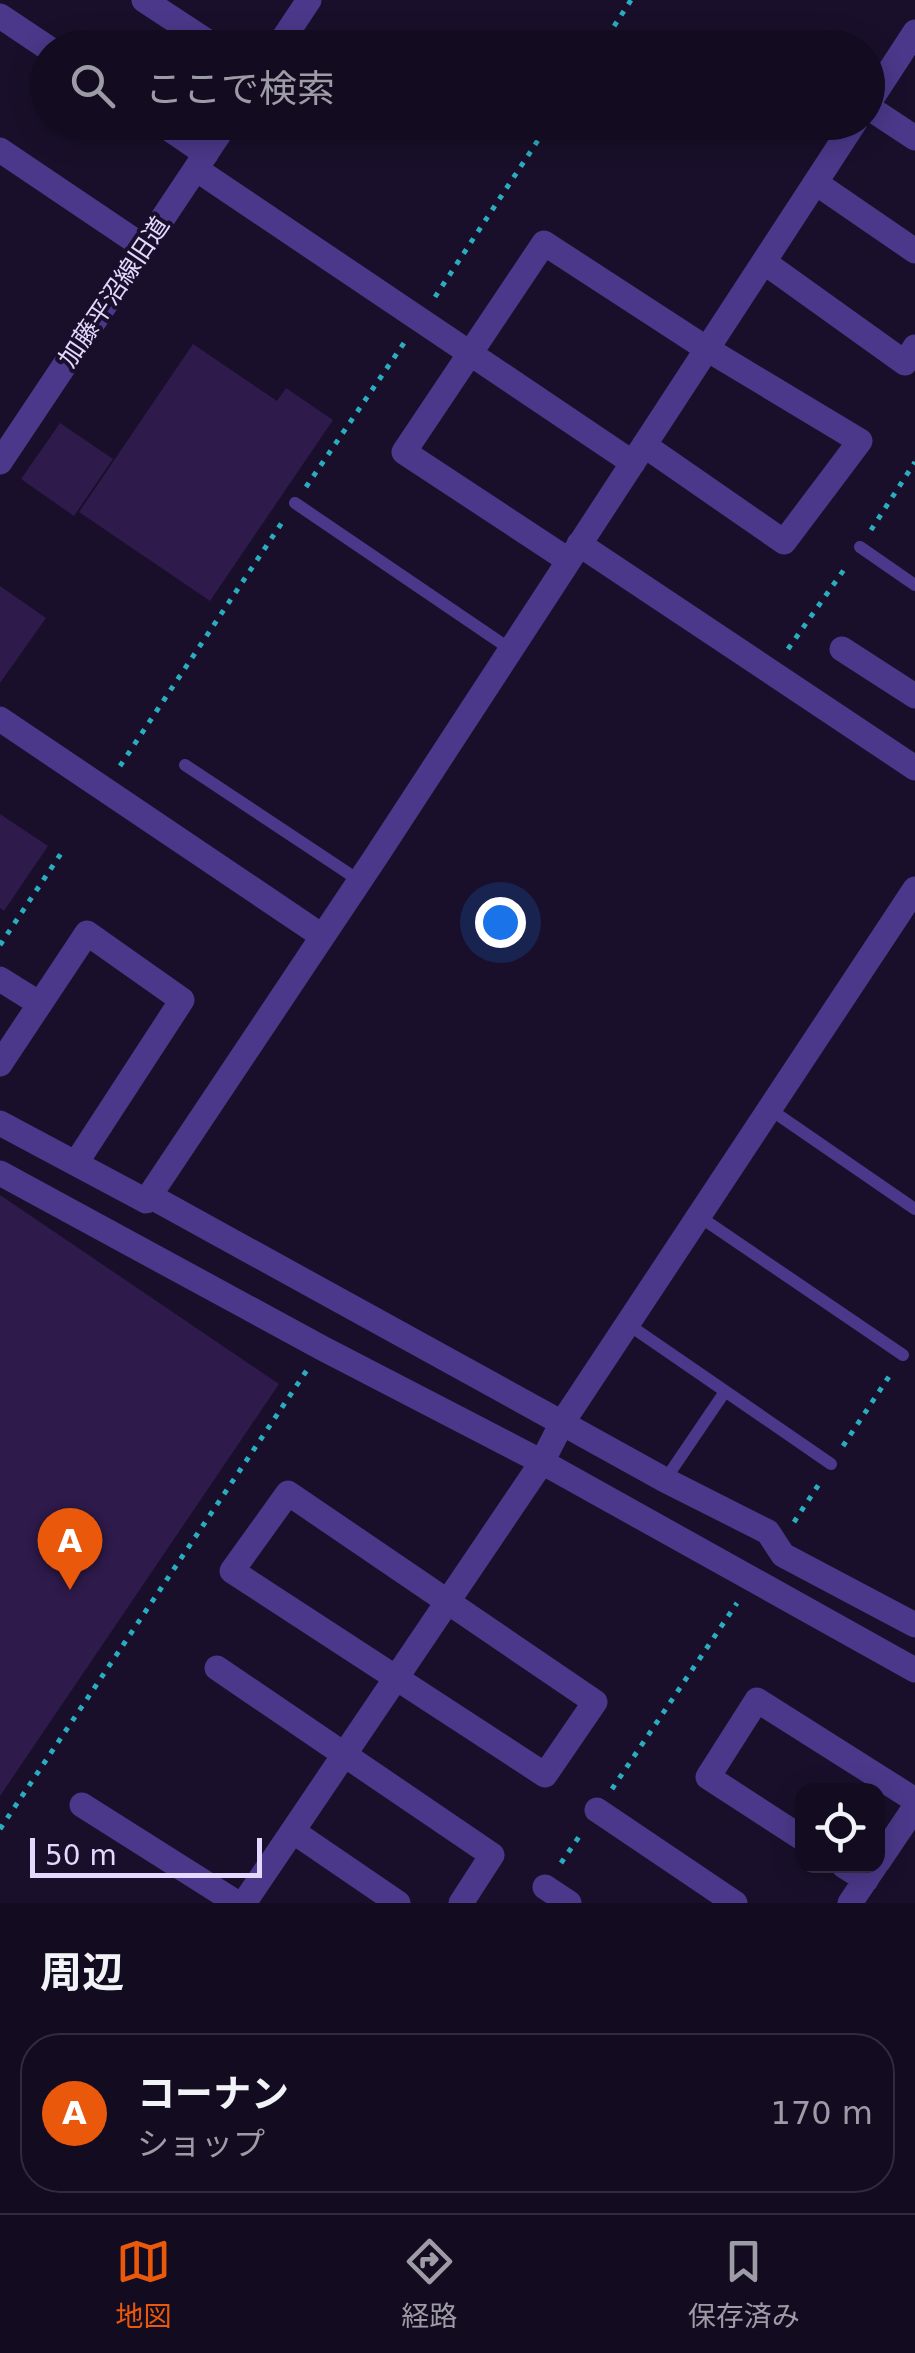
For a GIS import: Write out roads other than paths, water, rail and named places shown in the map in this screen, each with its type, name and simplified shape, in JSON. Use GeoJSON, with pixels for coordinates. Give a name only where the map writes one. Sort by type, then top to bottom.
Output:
{"type":"FeatureCollection","features":[{"type":"Feature","properties":{"kind":"street"},"geometry":{"type":"LineString","coordinates":[[144,0],[190,30]]}},
{"type":"Feature","properties":{"kind":"street"},"geometry":{"type":"LineString","coordinates":[[289,30],[309,0]]}},
{"type":"Feature","properties":{"kind":"street"},"geometry":{"type":"LineString","coordinates":[[0,16],[30,36]]}},
{"type":"Feature","properties":{"kind":"street"},"geometry":{"type":"LineString","coordinates":[[885,79],[915,32]]}},
{"type":"Feature","properties":{"kind":"street"},"geometry":{"type":"LineString","coordinates":[[885,118],[915,138]]}},
{"type":"Feature","properties":{"kind":"street"},"geometry":{"type":"LineString","coordinates":[[178,140],[201,162],[420,320],[470,351],[638,454],[784,542],[860,441],[707,349],[544,243],[470,351],[404,452],[772,672],[915,768]]}},
{"type":"Feature","properties":{"kind":"street","name":"加藤平沼線旧道"},"geometry":{"type":"LineString","coordinates":[[0,462],[215,140]]}},
{"type":"Feature","properties":{"kind":"street"},"geometry":{"type":"LineString","coordinates":[[0,1123],[146,1201],[844,140]]}},
{"type":"Feature","properties":{"kind":"street"},"geometry":{"type":"LineString","coordinates":[[0,150],[144,247]]}},
{"type":"Feature","properties":{"kind":"street"},"geometry":{"type":"LineString","coordinates":[[816,184],[915,251]]}},
{"type":"Feature","properties":{"kind":"street"},"geometry":{"type":"LineString","coordinates":[[764,262],[905,362],[915,347]]}},
{"type":"Feature","properties":{"kind":"street"},"geometry":{"type":"LineString","coordinates":[[842,649],[915,696]]}},
{"type":"Feature","properties":{"kind":"street"},"geometry":{"type":"LineString","coordinates":[[0,719],[322,936]]}},
{"type":"Feature","properties":{"kind":"street"},"geometry":{"type":"LineString","coordinates":[[82,1805],[240,1903],[294,1832],[915,889]]}},
{"type":"Feature","properties":{"kind":"street"},"geometry":{"type":"LineString","coordinates":[[0,1064],[87,933],[182,1000],[76,1164]]}},
{"type":"Feature","properties":{"kind":"street"},"geometry":{"type":"LineString","coordinates":[[0,979],[40,1004]]}},
{"type":"Feature","properties":{"kind":"street"},"geometry":{"type":"LineString","coordinates":[[0,1173],[322,1348],[551,1444],[665,1480],[768,1532],[783,1555],[915,1625]]}},
{"type":"Feature","properties":{"kind":"street"},"geometry":{"type":"LineString","coordinates":[[150,1196],[551,1444],[753,1580],[915,1670]]}},
{"type":"Feature","properties":{"kind":"street"},"geometry":{"type":"LineString","coordinates":[[288,1493],[594,1702],[544,1776],[394,1679],[232,1572],[288,1493]]}},
{"type":"Feature","properties":{"kind":"street"},"geometry":{"type":"LineString","coordinates":[[217,1668],[492,1854],[462,1903]]}},
{"type":"Feature","properties":{"kind":"street"},"geometry":{"type":"LineString","coordinates":[[795,1833],[708,1776],[757,1700],[884,1783]]}},
{"type":"Feature","properties":{"kind":"street"},"geometry":{"type":"LineString","coordinates":[[885,1783],[915,1803],[885,1850]]}},
{"type":"Feature","properties":{"kind":"street"},"geometry":{"type":"LineString","coordinates":[[597,1810],[734,1903]]}},
{"type":"Feature","properties":{"kind":"street"},"geometry":{"type":"LineString","coordinates":[[294,1832],[398,1903]]}},
{"type":"Feature","properties":{"kind":"street"},"geometry":{"type":"LineString","coordinates":[[850,1903],[870,1873]]}},
{"type":"Feature","properties":{"kind":"street"},"geometry":{"type":"LineString","coordinates":[[545,1888],[568,1903]]}},
{"type":"Feature","properties":{"kind":"lane"},"geometry":{"type":"LineString","coordinates":[[295,503],[510,649]]}},
{"type":"Feature","properties":{"kind":"lane"},"geometry":{"type":"LineString","coordinates":[[860,547],[915,584]]}},
{"type":"Feature","properties":{"kind":"lane"},"geometry":{"type":"LineString","coordinates":[[185,765],[360,881]]}},
{"type":"Feature","properties":{"kind":"lane"},"geometry":{"type":"LineString","coordinates":[[771,1110],[915,1209]]}},
{"type":"Feature","properties":{"kind":"lane"},"geometry":{"type":"LineString","coordinates":[[700,1217],[903,1355]]}},
{"type":"Feature","properties":{"kind":"lane"},"geometry":{"type":"LineString","coordinates":[[629,1325],[831,1464]]}},
{"type":"Feature","properties":{"kind":"lane"},"geometry":{"type":"LineString","coordinates":[[665,1480],[724,1393]]}},
{"type":"Feature","properties":{"kind":"place","name":"コーナン"},"geometry":{"type":"Point","coordinates":[70,1590]}}]}
